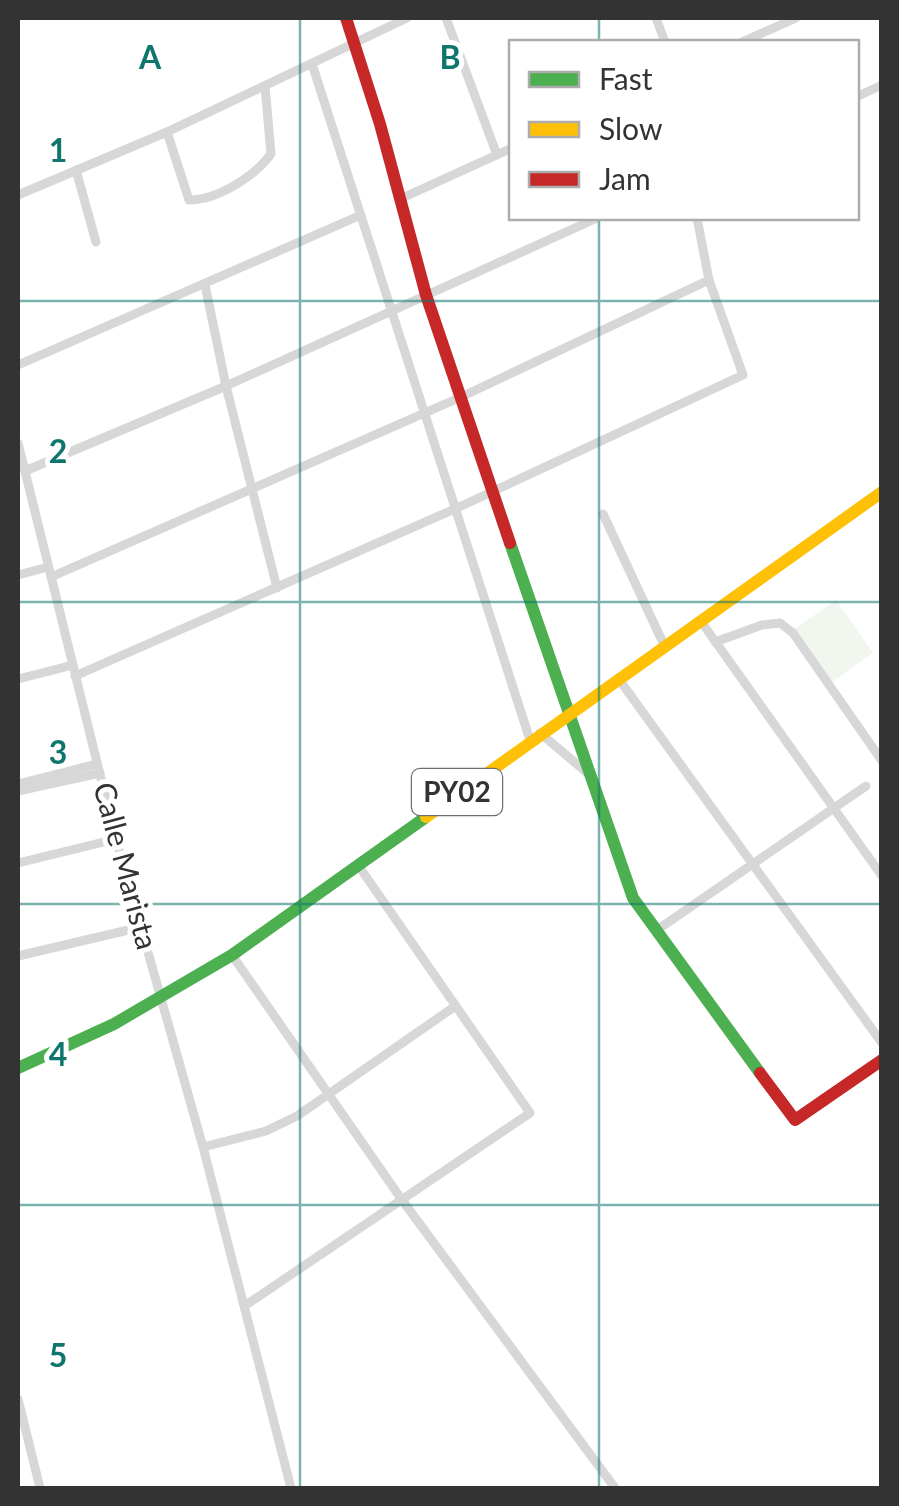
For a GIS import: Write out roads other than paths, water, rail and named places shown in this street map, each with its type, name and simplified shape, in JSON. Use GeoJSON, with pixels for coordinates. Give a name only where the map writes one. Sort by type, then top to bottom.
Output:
{"type":"FeatureCollection","features":[{"type":"Feature","properties":{"kind":"street"},"geometry":{"type":"LineString","coordinates":[[346,18],[426,295],[568,713],[589,756],[623,876],[656,930],[795,1120],[882,1060]]}},
{"type":"Feature","properties":{"kind":"street"},"geometry":{"type":"LineString","coordinates":[[18,194],[168,132],[407,18]]}},
{"type":"Feature","properties":{"kind":"street"},"geometry":{"type":"LineString","coordinates":[[446,18],[497,154]]}},
{"type":"Feature","properties":{"kind":"street"},"geometry":{"type":"LineString","coordinates":[[746,40],[796,18]]}},
{"type":"Feature","properties":{"kind":"street"},"geometry":{"type":"LineString","coordinates":[[312,64],[424,413],[536,737],[592,776]]}},
{"type":"Feature","properties":{"kind":"street"},"geometry":{"type":"LineString","coordinates":[[859,96],[882,85]]}},
{"type":"Feature","properties":{"kind":"street"},"geometry":{"type":"LineString","coordinates":[[168,132],[189,200],[212,197],[256,170],[271,154],[265,86]]}},
{"type":"Feature","properties":{"kind":"street"},"geometry":{"type":"LineString","coordinates":[[400,198],[509,149]]}},
{"type":"Feature","properties":{"kind":"street"},"geometry":{"type":"LineString","coordinates":[[76,170],[96,242]]}},
{"type":"Feature","properties":{"kind":"street"},"geometry":{"type":"LineString","coordinates":[[18,366],[360,215]]}},
{"type":"Feature","properties":{"kind":"street"},"geometry":{"type":"LineString","coordinates":[[24,471],[226,386],[592,220]]}},
{"type":"Feature","properties":{"kind":"street"},"geometry":{"type":"LineString","coordinates":[[18,678],[74,670],[277,588],[743,375],[709,280],[697,220]]}},
{"type":"Feature","properties":{"kind":"street"},"geometry":{"type":"LineString","coordinates":[[18,575],[50,572],[251,490],[709,280]]}},
{"type":"Feature","properties":{"kind":"street"},"geometry":{"type":"LineString","coordinates":[[204,285],[277,588]]}},
{"type":"Feature","properties":{"kind":"street","name":"Calle Marista"},"geometry":{"type":"LineString","coordinates":[[18,443],[116,840],[246,1305],[291,1488]]}},
{"type":"Feature","properties":{"kind":"street","name":"PY02"},"geometry":{"type":"LineString","coordinates":[[18,1068],[114,1024],[232,955],[882,492]]}},
{"type":"Feature","properties":{"kind":"street"},"geometry":{"type":"LineString","coordinates":[[603,514],[664,646]]}},
{"type":"Feature","properties":{"kind":"street"},"geometry":{"type":"LineString","coordinates":[[700,620],[882,876]]}},
{"type":"Feature","properties":{"kind":"street"},"geometry":{"type":"LineString","coordinates":[[715,642],[762,625],[780,623],[792,633],[882,761]]}},
{"type":"Feature","properties":{"kind":"street"},"geometry":{"type":"LineString","coordinates":[[618,678],[882,1042]]}},
{"type":"Feature","properties":{"kind":"street"},"geometry":{"type":"LineString","coordinates":[[18,787],[99,768]]}},
{"type":"Feature","properties":{"kind":"street"},"geometry":{"type":"LineString","coordinates":[[656,930],[866,786]]}},
{"type":"Feature","properties":{"kind":"street"},"geometry":{"type":"LineString","coordinates":[[18,863],[116,840]]}},
{"type":"Feature","properties":{"kind":"street"},"geometry":{"type":"LineString","coordinates":[[246,1305],[530,1113],[358,864]]}},
{"type":"Feature","properties":{"kind":"street"},"geometry":{"type":"LineString","coordinates":[[18,956],[140,927]]}},
{"type":"Feature","properties":{"kind":"street"},"geometry":{"type":"LineString","coordinates":[[232,955],[402,1200],[615,1488]]}},
{"type":"Feature","properties":{"kind":"street"},"geometry":{"type":"LineString","coordinates":[[203,1147],[266,1131],[297,1116],[454,1007]]}},
{"type":"Feature","properties":{"kind":"street"},"geometry":{"type":"LineString","coordinates":[[18,1399],[40,1488]]}}]}
